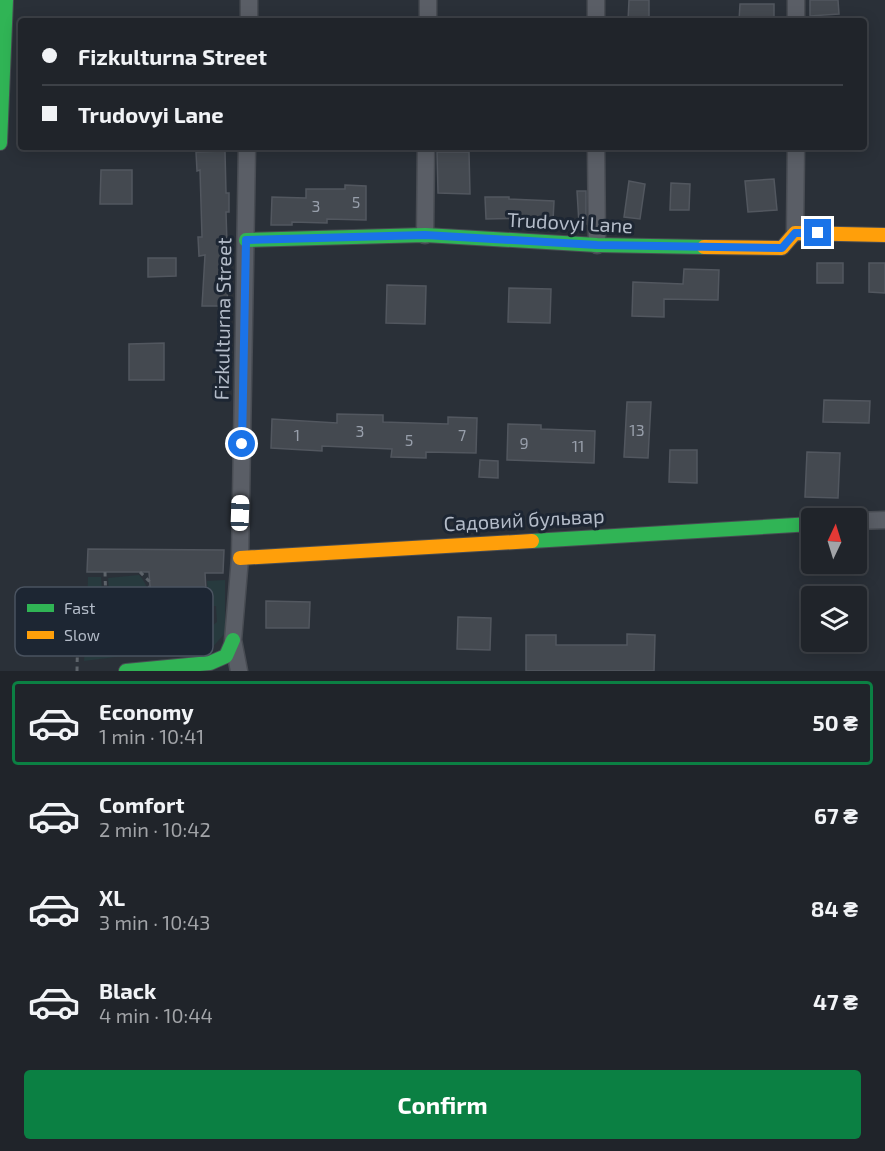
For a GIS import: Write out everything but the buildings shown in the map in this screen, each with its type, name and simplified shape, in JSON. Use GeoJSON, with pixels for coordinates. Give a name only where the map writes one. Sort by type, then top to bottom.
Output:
{"type":"FeatureCollection","features":[{"type":"Feature","properties":{"kind":"street"},"geometry":{"type":"LineString","coordinates":[[0,142],[6,0]]}},
{"type":"Feature","properties":{"kind":"street"},"geometry":{"type":"LineString","coordinates":[[249,0],[249,18]]}},
{"type":"Feature","properties":{"kind":"street"},"geometry":{"type":"LineString","coordinates":[[428,18],[429,0]]}},
{"type":"Feature","properties":{"kind":"street"},"geometry":{"type":"LineString","coordinates":[[596,0],[596,18]]}},
{"type":"Feature","properties":{"kind":"street"},"geometry":{"type":"LineString","coordinates":[[796,0],[796,18]]}},
{"type":"Feature","properties":{"kind":"street","name":"Fizkulturna Street"},"geometry":{"type":"LineString","coordinates":[[239,671],[233,640],[240,558],[247,150]]}},
{"type":"Feature","properties":{"kind":"street"},"geometry":{"type":"LineString","coordinates":[[425,235],[426,150]]}},
{"type":"Feature","properties":{"kind":"street"},"geometry":{"type":"LineString","coordinates":[[596,150],[597,245]]}},
{"type":"Feature","properties":{"kind":"street"},"geometry":{"type":"LineString","coordinates":[[796,150],[795,233],[885,235]]}},
{"type":"Feature","properties":{"kind":"street","name":"Trudovyi Lane"},"geometry":{"type":"LineString","coordinates":[[246,240],[425,235],[597,245],[782,248],[795,233]]}},
{"type":"Feature","properties":{"kind":"street"},"geometry":{"type":"LineString","coordinates":[[867,521],[885,520]]}},
{"type":"Feature","properties":{"kind":"street","name":"Садовий бульвар"},"geometry":{"type":"LineString","coordinates":[[240,558],[801,525]]}},
{"type":"Feature","properties":{"kind":"street"},"geometry":{"type":"LineString","coordinates":[[126,671],[210,663],[226,656],[233,640]]}},
{"type":"Feature","properties":{"kind":"path"},"geometry":{"type":"LineString","coordinates":[[105,572],[105,587]]}},
{"type":"Feature","properties":{"kind":"path"},"geometry":{"type":"LineString","coordinates":[[140,572],[150,582],[150,587]]}},
{"type":"Feature","properties":{"kind":"path"},"geometry":{"type":"LineString","coordinates":[[77,656],[77,671]]}},
{"type":"Feature","properties":{"kind":"green space"},"geometry":{"type":"Polygon","coordinates":[[[139,575],[147,587],[109,587],[108,578],[139,575]]]}},
{"type":"Feature","properties":{"kind":"green space"},"geometry":{"type":"Polygon","coordinates":[[[88,577],[101,577],[102,587],[88,587],[88,577]]]}},
{"type":"Feature","properties":{"kind":"green space"},"geometry":{"type":"Polygon","coordinates":[[[225,580],[225,633],[213,647],[213,625],[217,622],[216,606],[213,606],[213,587],[207,587],[207,581],[225,580]]]}},
{"type":"Feature","properties":{"kind":"green space"},"geometry":{"type":"Polygon","coordinates":[[[84,656],[123,656],[84,661],[84,656]]]}},
{"type":"Feature","properties":{"kind":"traffic: fast"},"geometry":{"type":"LineString","coordinates":[[0,143],[6,0]]}},
{"type":"Feature","properties":{"kind":"traffic: fast"},"geometry":{"type":"LineString","coordinates":[[246,240],[425,235],[597,245],[704,247]]}},
{"type":"Feature","properties":{"kind":"traffic: fast"},"geometry":{"type":"LineString","coordinates":[[532,541],[801,525]]}},
{"type":"Feature","properties":{"kind":"traffic: fast"},"geometry":{"type":"LineString","coordinates":[[126,671],[210,663],[226,656],[233,640]]}},
{"type":"Feature","properties":{"kind":"traffic: slow"},"geometry":{"type":"LineString","coordinates":[[704,247],[782,248],[795,233],[885,235]]}},
{"type":"Feature","properties":{"kind":"traffic: slow"},"geometry":{"type":"LineString","coordinates":[[240,558],[532,541]]}},
{"type":"Feature","properties":{"kind":"route"},"geometry":{"type":"LineString","coordinates":[[242,444],[246,240],[425,235],[597,245],[782,248],[795,233],[818,233]]}}]}
